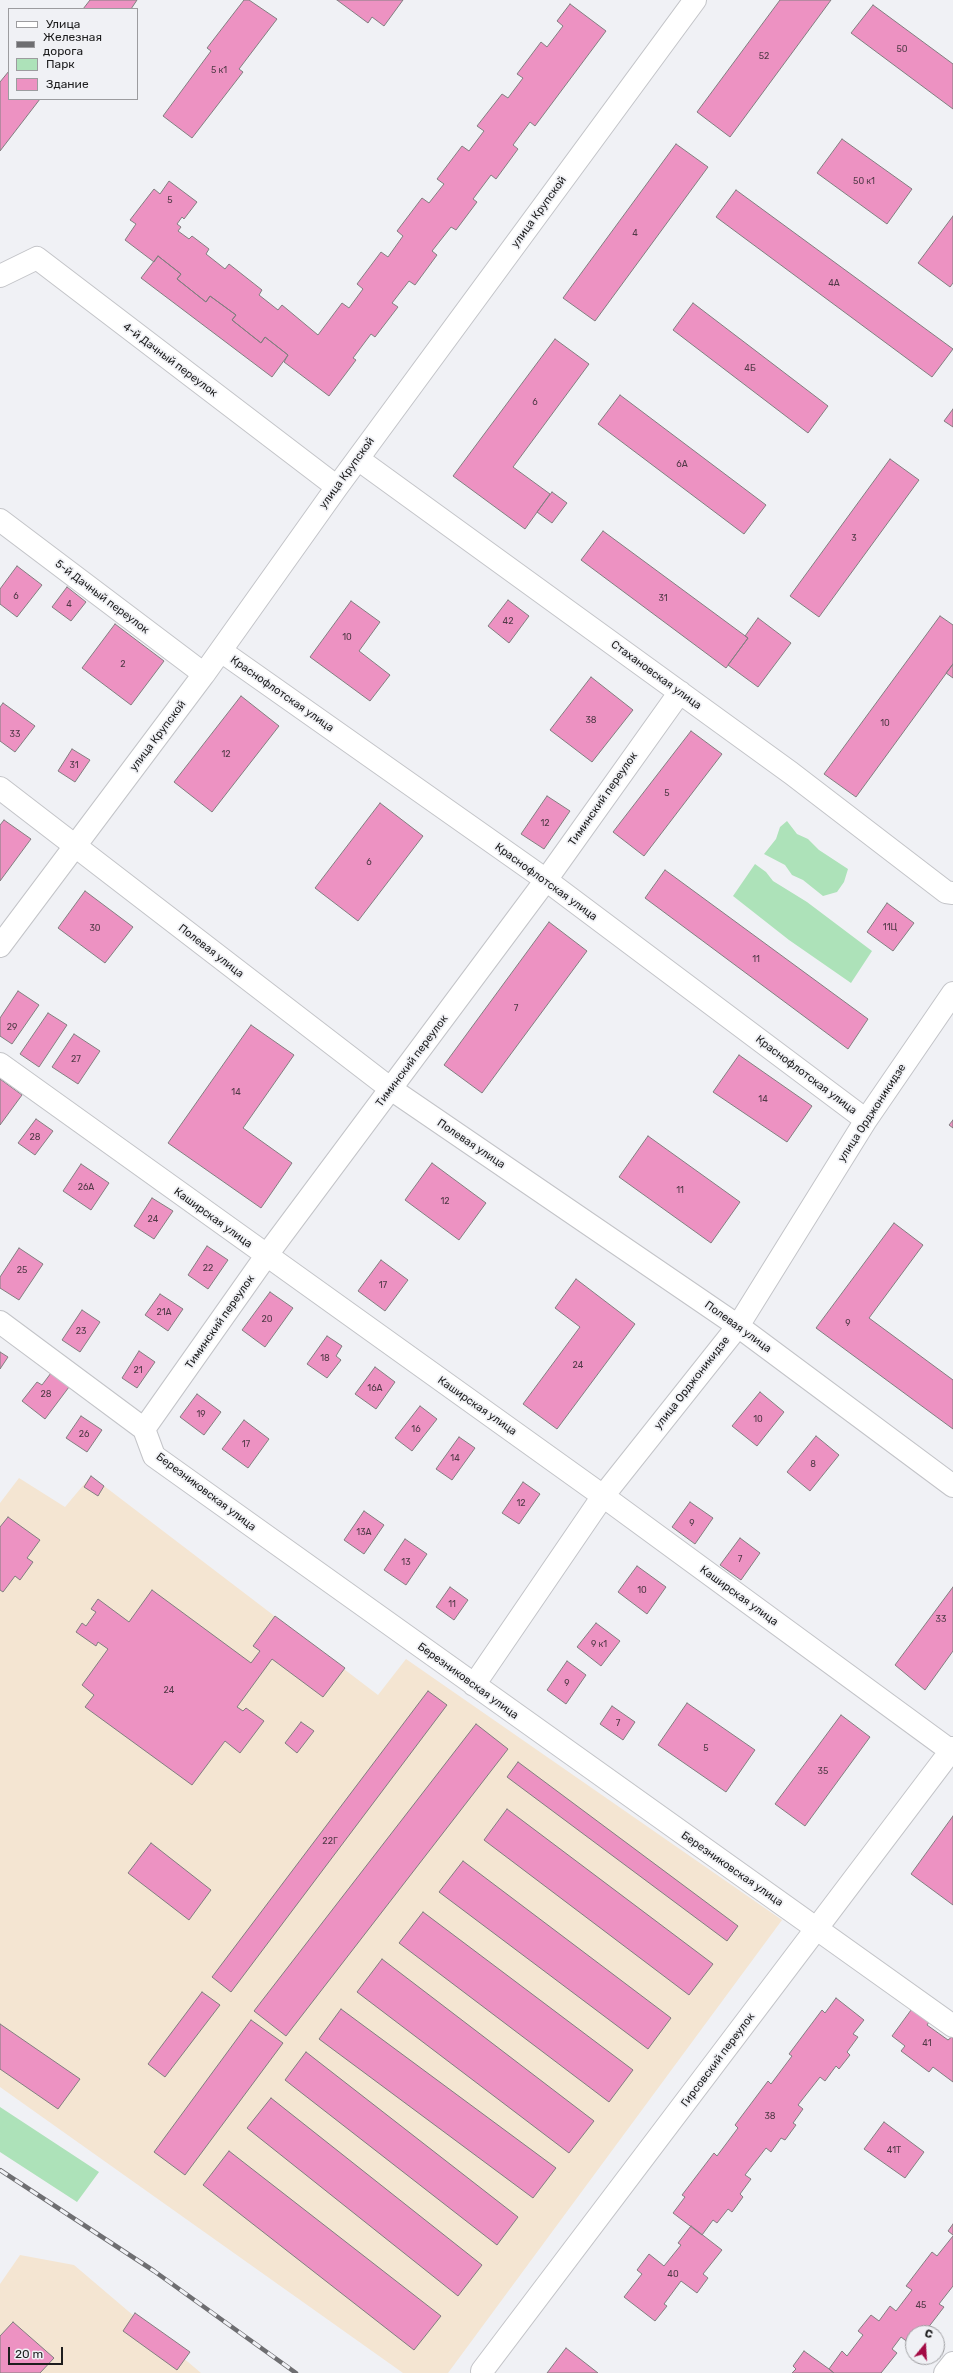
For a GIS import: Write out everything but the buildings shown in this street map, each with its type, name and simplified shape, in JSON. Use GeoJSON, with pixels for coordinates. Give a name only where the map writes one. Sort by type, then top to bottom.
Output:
{"type":"FeatureCollection","features":[{"type":"Feature","properties":{"kind":"street","name":"улица Крупской"},"geometry":{"type":"LineString","coordinates":[[0,946],[76,847],[204,674],[337,487],[695,0]]}},
{"type":"Feature","properties":{"kind":"street","name":"4-й Дачный переулок"},"geometry":{"type":"LineString","coordinates":[[0,276],[37,258],[337,487]]}},
{"type":"Feature","properties":{"kind":"street","name":"Стахановская улица"},"geometry":{"type":"LineString","coordinates":[[358,459],[791,773],[946,892],[953,893]]}},
{"type":"Feature","properties":{"kind":"street","name":"5-й Дачный переулок"},"geometry":{"type":"LineString","coordinates":[[0,520],[204,674]]}},
{"type":"Feature","properties":{"kind":"street","name":"Краснофлотская улица"},"geometry":{"type":"LineString","coordinates":[[221,650],[546,880],[866,1120]]}},
{"type":"Feature","properties":{"kind":"street","name":"Тиминский переулок"},"geometry":{"type":"LineString","coordinates":[[144,1429],[266,1256],[546,880],[680,692]]}},
{"type":"Feature","properties":{"kind":"street","name":"Полевая улица"},"geometry":{"type":"LineString","coordinates":[[0,788],[391,1089],[738,1326],[953,1486]]}},
{"type":"Feature","properties":{"kind":"street","name":"улица Орджоникидзе"},"geometry":{"type":"LineString","coordinates":[[474,1685],[603,1496],[738,1326],[866,1120],[953,993]]}},
{"type":"Feature","properties":{"kind":"street","name":"Каширская улица"},"geometry":{"type":"LineString","coordinates":[[0,1064],[603,1496],[952,1750]]}},
{"type":"Feature","properties":{"kind":"street"},"geometry":{"type":"LineString","coordinates":[[0,1322],[144,1429]]}},
{"type":"Feature","properties":{"kind":"street","name":"Березниковская улица"},"geometry":{"type":"LineString","coordinates":[[144,1429],[154,1456],[953,2026]]}},
{"type":"Feature","properties":{"kind":"street","name":"Гирсовский переулок"},"geometry":{"type":"LineString","coordinates":[[482,2370],[952,1750]]}},
{"type":"Feature","properties":{"kind":"street"},"geometry":{"type":"LineString","coordinates":[[945,2373],[953,2363]]}},
{"type":"Feature","properties":{"kind":"shaded area"},"geometry":{"type":"Polygon","coordinates":[[[91,1476],[378,1695],[406,1659],[782,1920],[448,2373],[403,2373],[0,2087],[0,1503],[19,1478],[65,1507],[91,1476]]]}},
{"type":"Feature","properties":{"kind":"shaded area"},"geometry":{"type":"Polygon","coordinates":[[[20,2255],[74,2265],[201,2373],[0,2373],[0,2284],[20,2255]]]}},
{"type":"Feature","properties":{"kind":"green space"},"geometry":{"type":"Polygon","coordinates":[[[787,821],[797,834],[808,839],[819,850],[848,869],[844,882],[837,892],[823,896],[803,880],[792,875],[785,865],[764,854],[776,839],[780,827],[787,821]]]}},
{"type":"Feature","properties":{"kind":"green space"},"geometry":{"type":"Polygon","coordinates":[[[755,864],[766,872],[773,881],[807,902],[872,951],[851,983],[789,940],[733,896],[755,864]]]}},
{"type":"Feature","properties":{"kind":"green space"},"geometry":{"type":"Polygon","coordinates":[[[0,2107],[99,2172],[77,2202],[0,2152],[0,2107]]]}},
{"type":"Feature","properties":{"kind":"railway"},"geometry":{"type":"LineString","coordinates":[[0,2170],[154,2271],[296,2373]]}}]}
